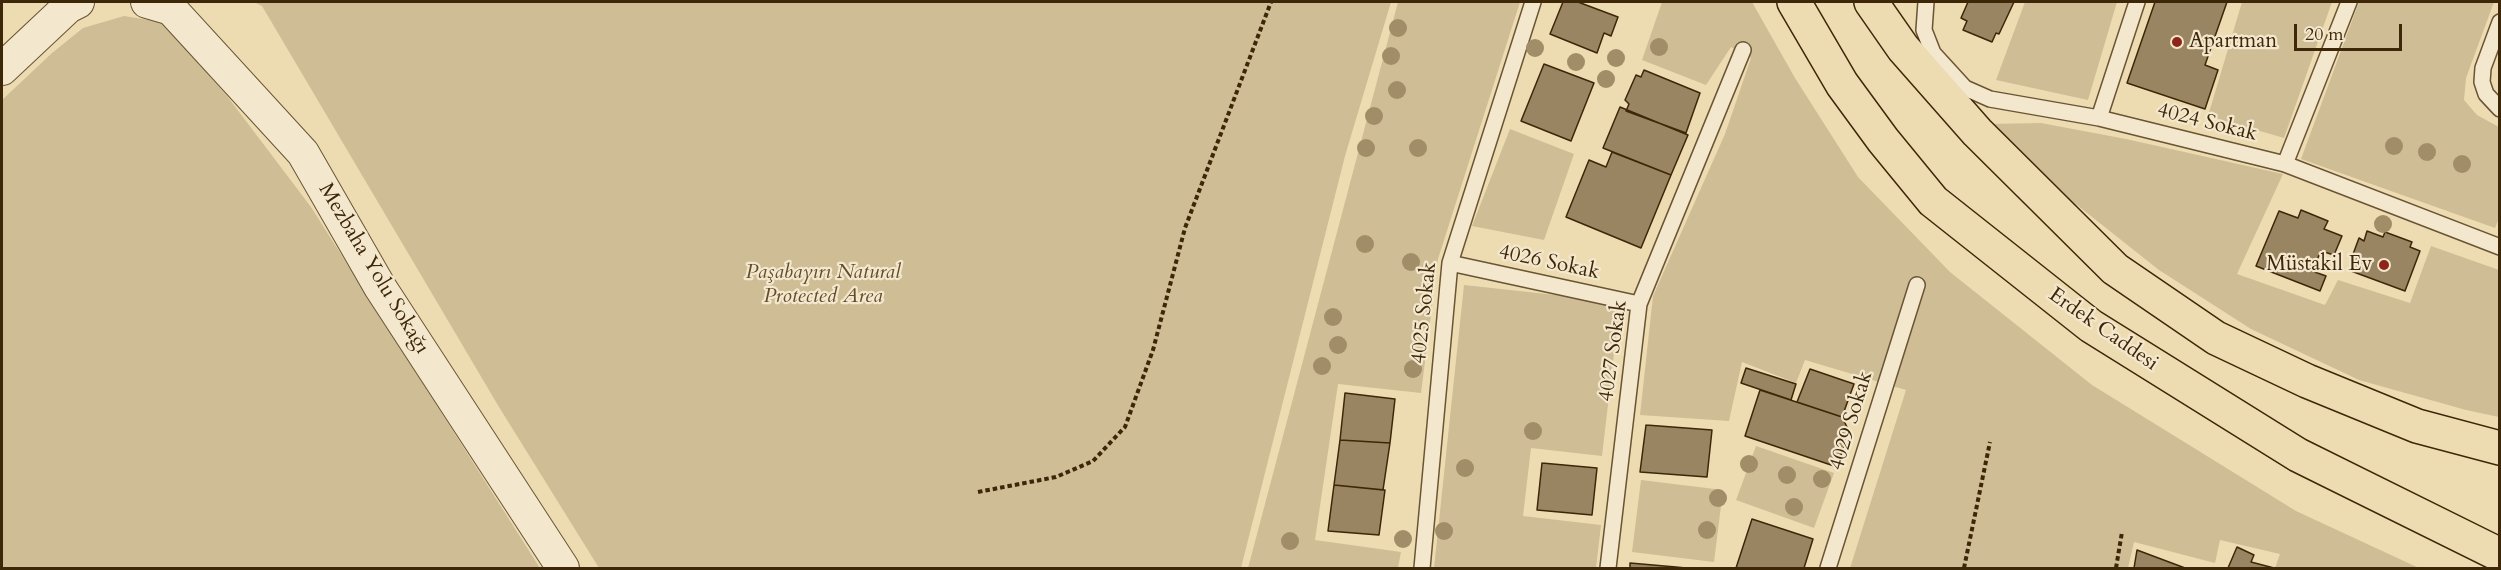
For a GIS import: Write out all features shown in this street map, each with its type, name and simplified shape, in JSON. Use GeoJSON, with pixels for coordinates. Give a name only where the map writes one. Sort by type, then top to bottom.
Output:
{"type":"FeatureCollection","features":[{"type":"Feature","properties":{"kind":"highway","name":"Erdek Caddesi"},"geometry":{"type":"LineString","coordinates":[[1794,2],[1842,84],[1882,140],[1933,201],[2091,326],[2298,455],[2499,555]]}},
{"type":"Feature","properties":{"kind":"highway"},"geometry":{"type":"LineString","coordinates":[[1871,2],[1904,48],[1977,132],[2115,269],[2216,338],[2307,381],[2417,426],[2499,448]]}},
{"type":"Feature","properties":{"kind":"street"},"geometry":{"type":"LineString","coordinates":[[2,69],[68,7],[78,2]]}},
{"type":"Feature","properties":{"kind":"street","name":"Mezbaha Yolu Sokağı"},"geometry":{"type":"LineString","coordinates":[[147,2],[171,9],[303,153],[380,286],[563,568]]}},
{"type":"Feature","properties":{"kind":"lane","name":"4025 Sokak"},"geometry":{"type":"LineString","coordinates":[[1422,568],[1450,264],[1533,2]]}},
{"type":"Feature","properties":{"kind":"lane","name":"4024 Sokak"},"geometry":{"type":"LineString","coordinates":[[1926,2],[1924,30],[1933,53],[1965,88],[1990,99],[2099,118],[2285,164],[2499,247]]}},
{"type":"Feature","properties":{"kind":"lane"},"geometry":{"type":"LineString","coordinates":[[2099,118],[2137,2]]}},
{"type":"Feature","properties":{"kind":"lane"},"geometry":{"type":"LineString","coordinates":[[2285,164],[2349,2]]}},
{"type":"Feature","properties":{"kind":"lane"},"geometry":{"type":"LineString","coordinates":[[2499,22],[2483,68],[2482,81],[2486,94],[2499,109]]}},
{"type":"Feature","properties":{"kind":"lane","name":"4027 Sokak"},"geometry":{"type":"LineString","coordinates":[[1608,568],[1639,304],[1743,50]]}},
{"type":"Feature","properties":{"kind":"lane","name":"4026 Sokak"},"geometry":{"type":"LineString","coordinates":[[1450,264],[1639,304]]}},
{"type":"Feature","properties":{"kind":"lane","name":"4029 Sokak"},"geometry":{"type":"LineString","coordinates":[[1828,568],[1917,285]]}},
{"type":"Feature","properties":{"kind":"path"},"geometry":{"type":"LineString","coordinates":[[978,492],[1056,477],[1092,461],[1125,427],[1153,350],[1185,228],[1271,2]]}},
{"type":"Feature","properties":{"kind":"path"},"geometry":{"type":"LineString","coordinates":[[1964,568],[1989,442]]}},
{"type":"Feature","properties":{"kind":"path"},"geometry":{"type":"LineString","coordinates":[[2116,568],[2122,532]]}},
{"type":"Feature","properties":{"kind":"green space","name":"Paşabayırı Natural Protected Area"},"geometry":{"type":"Polygon","coordinates":[[[254,2],[1391,2],[1345,156],[1241,568],[599,568],[499,407],[262,6],[254,2]]]}},
{"type":"Feature","properties":{"kind":"green space"},"geometry":{"type":"Polygon","coordinates":[[[1398,2],[1520,2],[1438,259],[1421,393],[1338,384],[1315,540],[1401,552],[1398,568],[1248,568],[1398,2]]]}},
{"type":"Feature","properties":{"kind":"green space"},"geometry":{"type":"Polygon","coordinates":[[[1662,2],[1752,2],[1795,78],[1858,177],[1950,272],[2092,385],[2296,511],[2419,568],[2275,568],[2280,554],[2220,540],[2215,563],[2134,542],[2128,568],[1850,568],[1906,390],[1805,360],[1796,383],[1742,362],[1729,421],[1640,415],[1653,296],[1725,134],[1751,58],[1731,47],[1706,85],[1642,60],[1662,2]]]}},
{"type":"Feature","properties":{"kind":"green space"},"geometry":{"type":"Polygon","coordinates":[[[2025,2],[2117,2],[2088,100],[1996,80],[2025,2]]]}},
{"type":"Feature","properties":{"kind":"green space"},"geometry":{"type":"Polygon","coordinates":[[[2242,2],[2332,2],[2284,138],[2208,116],[2242,2]]]}},
{"type":"Feature","properties":{"kind":"green space"},"geometry":{"type":"Polygon","coordinates":[[[2359,2],[2494,2],[2466,78],[2464,100],[2477,115],[2499,127],[2500,216],[2495,228],[2301,159],[2359,2]]]}},
{"type":"Feature","properties":{"kind":"green space"},"geometry":{"type":"Polygon","coordinates":[[[124,16],[162,22],[227,96],[311,207],[540,568],[2,568],[2,100],[52,53],[83,28],[124,16]]]}},
{"type":"Feature","properties":{"kind":"green space"},"geometry":{"type":"Polygon","coordinates":[[[2041,123],[2126,139],[2283,174],[2237,274],[2325,305],[2338,280],[2410,303],[2431,246],[2499,270],[2499,417],[2359,380],[2251,329],[2159,270],[2024,163],[1991,124],[2041,123]]]}},
{"type":"Feature","properties":{"kind":"green space"},"geometry":{"type":"Polygon","coordinates":[[[1510,129],[1574,154],[1544,240],[1472,226],[1510,129]]]}},
{"type":"Feature","properties":{"kind":"green space"},"geometry":{"type":"Polygon","coordinates":[[[1464,285],[1620,302],[1602,456],[1531,448],[1523,516],[1601,525],[1596,568],[1434,568],[1464,285]]]}},
{"type":"Feature","properties":{"kind":"green space"},"geometry":{"type":"Polygon","coordinates":[[[1756,446],[1834,473],[1814,528],[1736,500],[1756,446]]]}},
{"type":"Feature","properties":{"kind":"green space"},"geometry":{"type":"Polygon","coordinates":[[[1641,480],[1723,490],[1714,562],[1632,552],[1641,480]]]}},
{"type":"Feature","properties":{"kind":"building"},"geometry":{"type":"Polygon","coordinates":[[[1563,2],[1578,2],[1618,17],[1611,36],[1604,33],[1597,53],[1550,34],[1563,2]]]}},
{"type":"Feature","properties":{"kind":"building"},"geometry":{"type":"Polygon","coordinates":[[[1968,2],[2014,2],[1999,34],[1996,33],[1992,42],[1963,30],[1967,21],[1961,18],[1968,2]]]}},
{"type":"Feature","properties":{"kind":"building","name":"Apartman"},"geometry":{"type":"Polygon","coordinates":[[[2155,2],[2227,2],[2205,65],[2218,70],[2205,109],[2127,83],[2155,2]]]}},
{"type":"Feature","properties":{"kind":"building"},"geometry":{"type":"Polygon","coordinates":[[[1544,64],[1594,83],[1571,141],[1521,121],[1544,64]]]}},
{"type":"Feature","properties":{"kind":"building"},"geometry":{"type":"Polygon","coordinates":[[[1644,70],[1700,93],[1686,133],[1626,111],[1629,104],[1625,100],[1636,75],[1641,77],[1644,70]]]}},
{"type":"Feature","properties":{"kind":"building"},"geometry":{"type":"Polygon","coordinates":[[[1620,107],[1688,135],[1671,175],[1603,148],[1620,107]]]}},
{"type":"Feature","properties":{"kind":"building"},"geometry":{"type":"Polygon","coordinates":[[[1612,152],[1671,175],[1641,248],[1566,217],[1589,160],[1606,167],[1612,152]]]}},
{"type":"Feature","properties":{"kind":"building"},"geometry":{"type":"Polygon","coordinates":[[[2301,210],[2328,221],[2324,229],[2342,236],[2334,255],[2321,251],[2312,271],[2326,276],[2320,291],[2256,266],[2279,211],[2298,218],[2301,210]]]}},
{"type":"Feature","properties":{"kind":"building","name":"Müstakil Ev"},"geometry":{"type":"Polygon","coordinates":[[[2367,231],[2383,237],[2385,232],[2412,242],[2410,247],[2420,251],[2405,291],[2351,271],[2356,258],[2352,257],[2359,238],[2364,241],[2367,231]]]}},
{"type":"Feature","properties":{"kind":"building"},"geometry":{"type":"Polygon","coordinates":[[[1746,368],[1796,384],[1791,400],[1741,383],[1746,368]]]}},
{"type":"Feature","properties":{"kind":"building"},"geometry":{"type":"Polygon","coordinates":[[[1810,369],[1854,384],[1842,417],[1797,402],[1810,369]]]}},
{"type":"Feature","properties":{"kind":"building"},"geometry":{"type":"Polygon","coordinates":[[[1760,390],[1842,417],[1849,431],[1837,467],[1745,436],[1760,390]]]}},
{"type":"Feature","properties":{"kind":"building"},"geometry":{"type":"Polygon","coordinates":[[[1345,393],[1395,399],[1390,443],[1340,440],[1345,393]]]}},
{"type":"Feature","properties":{"kind":"building"},"geometry":{"type":"Polygon","coordinates":[[[1646,425],[1712,430],[1707,477],[1640,472],[1646,425]]]}},
{"type":"Feature","properties":{"kind":"building"},"geometry":{"type":"Polygon","coordinates":[[[1340,440],[1390,443],[1383,490],[1334,485],[1340,440]]]}},
{"type":"Feature","properties":{"kind":"building"},"geometry":{"type":"Polygon","coordinates":[[[1542,463],[1597,468],[1592,515],[1537,510],[1542,463]]]}},
{"type":"Feature","properties":{"kind":"building"},"geometry":{"type":"Polygon","coordinates":[[[1334,485],[1385,490],[1379,535],[1328,531],[1334,485]]]}},
{"type":"Feature","properties":{"kind":"building"},"geometry":{"type":"Polygon","coordinates":[[[1752,519],[1813,539],[1804,568],[1736,568],[1752,519]]]}},
{"type":"Feature","properties":{"kind":"building"},"geometry":{"type":"Polygon","coordinates":[[[2237,547],[2254,555],[2251,562],[2274,568],[2228,568],[2237,547]]]}},
{"type":"Feature","properties":{"kind":"building"},"geometry":{"type":"Polygon","coordinates":[[[2137,550],[2185,568],[2134,568],[2137,550]]]}},
{"type":"Feature","properties":{"kind":"building"},"geometry":{"type":"Polygon","coordinates":[[[1630,563],[1676,567],[1686,568],[1630,568],[1630,563]]]}},
{"type":"Feature","properties":{"kind":"place","name":"Apartman"},"geometry":{"type":"Point","coordinates":[2177,42]}},
{"type":"Feature","properties":{"kind":"place","name":"Müstakil Ev"},"geometry":{"type":"Point","coordinates":[2384,265]}}]}
